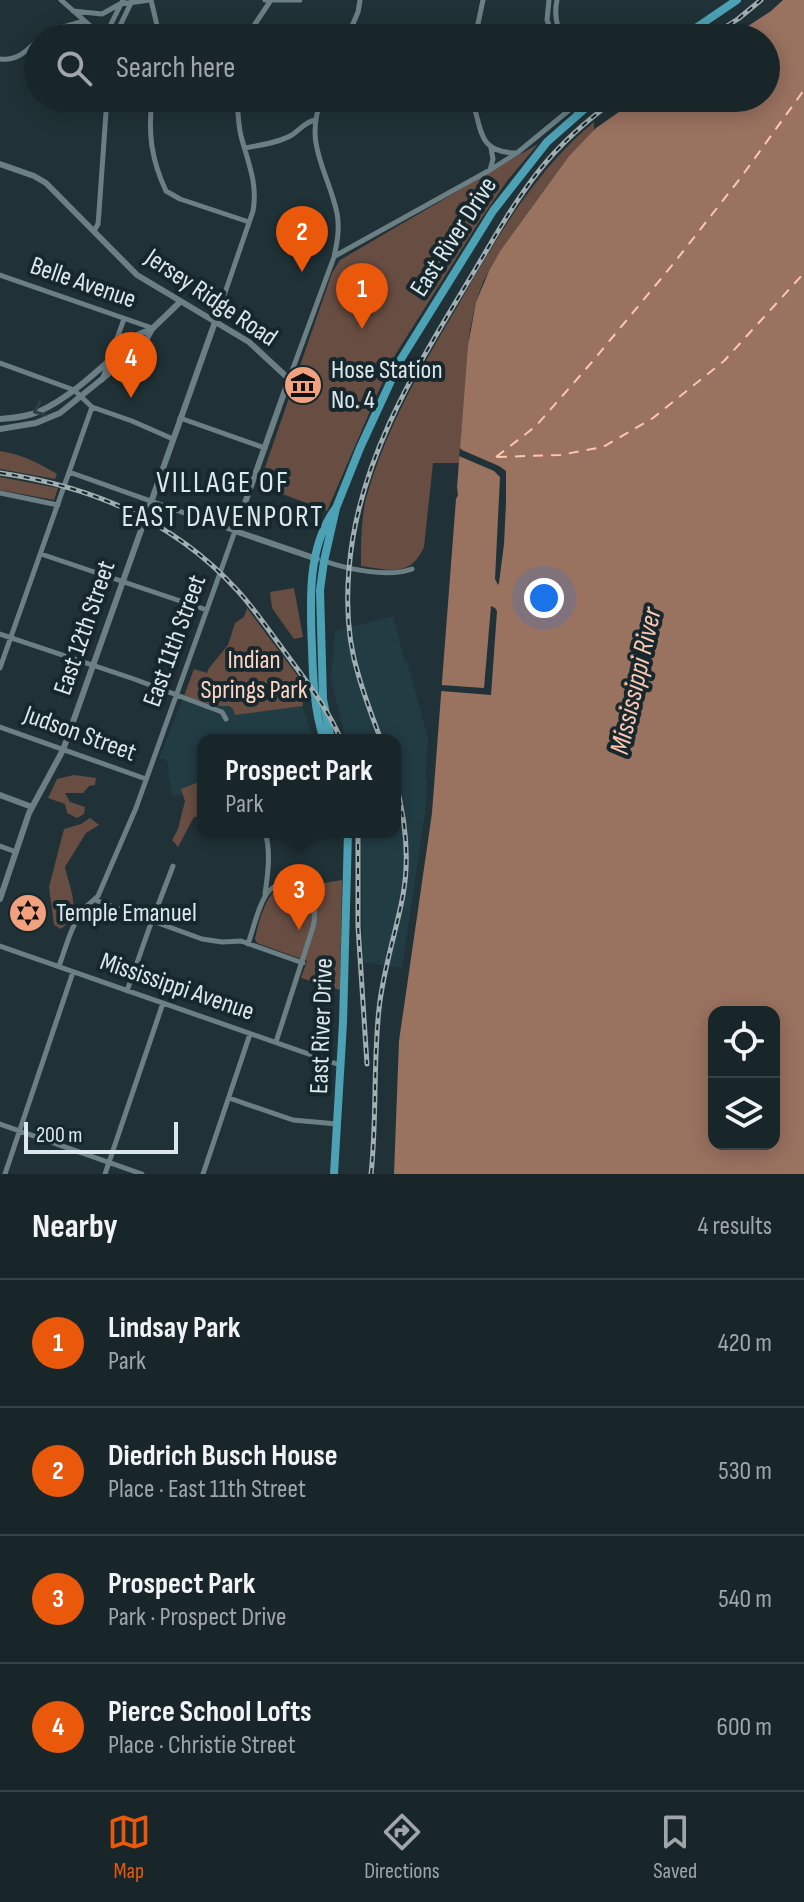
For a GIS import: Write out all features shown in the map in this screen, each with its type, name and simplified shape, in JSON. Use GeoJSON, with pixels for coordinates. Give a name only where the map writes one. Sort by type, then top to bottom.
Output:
{"type":"FeatureCollection","features":[{"type":"Feature","properties":{"kind":"main road"},"geometry":{"type":"LineString","coordinates":[[702,24],[737,0]]}},
{"type":"Feature","properties":{"kind":"main road","name":"East River Drive"},"geometry":{"type":"LineString","coordinates":[[322,734],[312,672],[311,598],[336,508],[387,387],[419,327],[501,200],[570,112]]}},
{"type":"Feature","properties":{"kind":"main road","name":"East River Drive"},"geometry":{"type":"LineString","coordinates":[[320,560],[322,686],[330,734]]}},
{"type":"Feature","properties":{"kind":"main road","name":"East River Drive"},"geometry":{"type":"LineString","coordinates":[[334,1174],[341,1065],[348,838]]}},
{"type":"Feature","properties":{"kind":"street"},"geometry":{"type":"LineString","coordinates":[[61,0],[89,24]]}},
{"type":"Feature","properties":{"kind":"street"},"geometry":{"type":"LineString","coordinates":[[73,11],[102,14],[122,2],[150,0],[156,24]]}},
{"type":"Feature","properties":{"kind":"street"},"geometry":{"type":"LineString","coordinates":[[255,24],[268,0],[300,0]]}},
{"type":"Feature","properties":{"kind":"street"},"geometry":{"type":"LineString","coordinates":[[353,24],[360,0]]}},
{"type":"Feature","properties":{"kind":"street"},"geometry":{"type":"LineString","coordinates":[[549,0],[549,24]]}},
{"type":"Feature","properties":{"kind":"street"},"geometry":{"type":"LineString","coordinates":[[557,0],[557,24]]}},
{"type":"Feature","properties":{"kind":"street"},"geometry":{"type":"LineString","coordinates":[[121,24],[132,1]]}},
{"type":"Feature","properties":{"kind":"street"},"geometry":{"type":"LineString","coordinates":[[478,24],[482,1]]}},
{"type":"Feature","properties":{"kind":"street"},"geometry":{"type":"LineString","coordinates":[[111,24],[122,2]]}},
{"type":"Feature","properties":{"kind":"street"},"geometry":{"type":"LineString","coordinates":[[72,24],[85,20]]}},
{"type":"Feature","properties":{"kind":"street"},"geometry":{"type":"LineString","coordinates":[[0,59],[8,60],[24,52]]}},
{"type":"Feature","properties":{"kind":"street"},"geometry":{"type":"LineString","coordinates":[[94,231],[98,224],[106,112]]}},
{"type":"Feature","properties":{"kind":"street"},"geometry":{"type":"LineString","coordinates":[[151,112],[150,139],[156,167],[166,191],[180,199],[249,222]]}},
{"type":"Feature","properties":{"kind":"street"},"geometry":{"type":"LineString","coordinates":[[215,322],[255,199],[238,112]]}},
{"type":"Feature","properties":{"kind":"street"},"geometry":{"type":"LineString","coordinates":[[245,148],[291,136],[309,121],[315,120],[318,112]]}},
{"type":"Feature","properties":{"kind":"street"},"geometry":{"type":"LineString","coordinates":[[475,112],[482,137],[490,147],[493,159],[490,170]]}},
{"type":"Feature","properties":{"kind":"street"},"geometry":{"type":"LineString","coordinates":[[334,257],[490,170],[517,153],[568,112]]}},
{"type":"Feature","properties":{"kind":"street","name":"East 11th Street"},"geometry":{"type":"LineString","coordinates":[[95,900],[136,808],[334,257],[337,214],[318,157],[315,120]]}},
{"type":"Feature","properties":{"kind":"street"},"geometry":{"type":"LineString","coordinates":[[490,147],[517,153]]}},
{"type":"Feature","properties":{"kind":"street","name":"Jersey Ridge Road"},"geometry":{"type":"LineString","coordinates":[[0,164],[42,180],[137,275],[249,342],[289,379]]}},
{"type":"Feature","properties":{"kind":"street","name":"Belle Avenue"},"geometry":{"type":"LineString","coordinates":[[0,275],[152,329]]}},
{"type":"Feature","properties":{"kind":"street"},"geometry":{"type":"LineString","coordinates":[[0,429],[24,426],[60,413],[102,381],[146,340],[152,329],[180,302]]}},
{"type":"Feature","properties":{"kind":"street"},"geometry":{"type":"LineString","coordinates":[[102,381],[124,319]]}},
{"type":"Feature","properties":{"kind":"street","name":"East 12th Street"},"geometry":{"type":"LineString","coordinates":[[0,899],[32,807],[63,750],[215,322]]}},
{"type":"Feature","properties":{"kind":"street"},"geometry":{"type":"LineString","coordinates":[[0,419],[37,412],[61,399],[139,334],[152,329]]}},
{"type":"Feature","properties":{"kind":"street"},"geometry":{"type":"LineString","coordinates":[[0,363],[74,390],[92,407],[173,439]]}},
{"type":"Feature","properties":{"kind":"street"},"geometry":{"type":"LineString","coordinates":[[0,668],[92,407]]}},
{"type":"Feature","properties":{"kind":"street"},"geometry":{"type":"LineString","coordinates":[[180,418],[265,448]]}},
{"type":"Feature","properties":{"kind":"street"},"geometry":{"type":"LineString","coordinates":[[69,474],[320,560],[349,568],[385,572],[412,569]]}},
{"type":"Feature","properties":{"kind":"street"},"geometry":{"type":"LineString","coordinates":[[0,493],[58,503]]}},
{"type":"Feature","properties":{"kind":"street"},"geometry":{"type":"LineString","coordinates":[[41,554],[207,610]]}},
{"type":"Feature","properties":{"kind":"street"},"geometry":{"type":"LineString","coordinates":[[0,634],[222,712],[226,719]]}},
{"type":"Feature","properties":{"kind":"street","name":"Judson Street"},"geometry":{"type":"LineString","coordinates":[[0,727],[146,779]]}},
{"type":"Feature","properties":{"kind":"street"},"geometry":{"type":"LineString","coordinates":[[0,795],[32,807]]}},
{"type":"Feature","properties":{"kind":"street"},"geometry":{"type":"LineString","coordinates":[[248,944],[265,896],[268,875],[266,838]]}},
{"type":"Feature","properties":{"kind":"street"},"geometry":{"type":"LineString","coordinates":[[0,846],[16,852]]}},
{"type":"Feature","properties":{"kind":"street"},"geometry":{"type":"LineString","coordinates":[[127,991],[173,866]]}},
{"type":"Feature","properties":{"kind":"street"},"geometry":{"type":"LineString","coordinates":[[268,875],[279,884]]}},
{"type":"Feature","properties":{"kind":"street"},"geometry":{"type":"LineString","coordinates":[[265,896],[279,884],[289,883],[304,889],[315,910],[303,963],[276,1042]]}},
{"type":"Feature","properties":{"kind":"street"},"geometry":{"type":"LineString","coordinates":[[59,966],[74,926],[87,905],[95,900],[202,939],[241,941],[303,963]]}},
{"type":"Feature","properties":{"kind":"street","name":"Mississippi Avenue"},"geometry":{"type":"LineString","coordinates":[[0,946],[341,1065]]}},
{"type":"Feature","properties":{"kind":"street"},"geometry":{"type":"LineString","coordinates":[[5,1174],[73,972]]}},
{"type":"Feature","properties":{"kind":"street"},"geometry":{"type":"LineString","coordinates":[[105,1174],[163,1003]]}},
{"type":"Feature","properties":{"kind":"street"},"geometry":{"type":"LineString","coordinates":[[203,1174],[250,1034]]}},
{"type":"Feature","properties":{"kind":"street"},"geometry":{"type":"LineString","coordinates":[[229,1098],[293,1120],[338,1124]]}},
{"type":"Feature","properties":{"kind":"street"},"geometry":{"type":"LineString","coordinates":[[0,1124],[142,1174]]}},
{"type":"Feature","properties":{"kind":"shaded area"},"geometry":{"type":"Polygon","coordinates":[[[393,616],[428,738],[425,813],[402,968],[363,962],[361,838],[401,838],[401,734],[345,734],[331,679],[335,631],[393,616]]]}},
{"type":"Feature","properties":{"kind":"shaded area"},"geometry":{"type":"Polygon","coordinates":[[[184,696],[215,706],[229,706],[235,715],[302,706],[312,734],[197,734],[197,793],[172,796],[167,759],[159,759],[184,696]]]}},
{"type":"Feature","properties":{"kind":"green space"},"geometry":{"type":"Polygon","coordinates":[[[594,122],[594,131],[569,156],[500,251],[483,282],[470,330],[459,463],[433,463],[424,547],[412,564],[405,568],[390,570],[361,566],[366,499],[383,448],[417,376],[517,208],[553,162],[594,122]]]}},
{"type":"Feature","properties":{"kind":"green space"},"geometry":{"type":"Polygon","coordinates":[[[538,144],[507,181],[479,222],[392,360],[327,511],[259,485],[332,273],[340,260],[538,144]]]}},
{"type":"Feature","properties":{"kind":"green space"},"geometry":{"type":"Polygon","coordinates":[[[0,451],[37,463],[57,474],[55,479],[0,469],[0,451]]]}},
{"type":"Feature","properties":{"kind":"green space"},"geometry":{"type":"Polygon","coordinates":[[[0,477],[58,488],[54,500],[0,490],[0,477]]]}},
{"type":"Feature","properties":{"kind":"green space"},"geometry":{"type":"Polygon","coordinates":[[[294,588],[303,637],[294,639],[272,608],[270,592],[294,588]]]}},
{"type":"Feature","properties":{"kind":"green space","name":"Indian Springs Park"},"geometry":{"type":"Polygon","coordinates":[[[247,608],[300,679],[303,706],[235,715],[229,706],[215,706],[184,696],[194,669],[207,673],[228,645],[235,623],[244,617],[247,608]]]}},
{"type":"Feature","properties":{"kind":"green space"},"geometry":{"type":"Polygon","coordinates":[[[74,775],[96,778],[95,785],[89,786],[83,793],[65,793],[70,802],[85,807],[84,814],[77,818],[67,813],[65,804],[48,798],[57,779],[74,775]]]}},
{"type":"Feature","properties":{"kind":"green space"},"geometry":{"type":"Polygon","coordinates":[[[197,783],[197,817],[178,847],[172,840],[185,801],[181,789],[197,783]]]}},
{"type":"Feature","properties":{"kind":"green space"},"geometry":{"type":"Polygon","coordinates":[[[90,818],[99,825],[86,833],[65,867],[73,908],[68,923],[61,929],[54,925],[49,887],[64,829],[90,818]]]}},
{"type":"Feature","properties":{"kind":"green space"},"geometry":{"type":"Polygon","coordinates":[[[342,880],[340,990],[301,978],[307,961],[257,943],[255,939],[265,906],[275,890],[288,885],[301,890],[303,882],[319,884],[342,880]]]}},
{"type":"Feature","properties":{"kind":"water","name":"Mississippi River"},"geometry":{"type":"Polygon","coordinates":[[[783,0],[804,0],[804,1174],[394,1174],[399,1041],[432,813],[468,346],[476,302],[500,251],[569,156],[596,128],[619,112],[780,112],[780,24],[751,24],[783,0]]]}},
{"type":"Feature","properties":{"kind":"pier"},"geometry":{"type":"Polygon","coordinates":[[[460,448],[506,471],[504,544],[498,585],[495,579],[500,477],[494,471],[459,456],[460,448]]]}},
{"type":"Feature","properties":{"kind":"pier"},"geometry":{"type":"Polygon","coordinates":[[[491,606],[497,611],[491,695],[441,691],[441,685],[484,688],[491,606]]]}},
{"type":"Feature","properties":{"kind":"ferry route"},"geometry":{"type":"LineString","coordinates":[[496,457],[536,426],[592,362],[742,176],[804,90]]}},
{"type":"Feature","properties":{"kind":"ferry route"},"geometry":{"type":"LineString","coordinates":[[497,457],[560,455],[603,447],[653,418],[724,361],[804,273]]}},
{"type":"Feature","properties":{"kind":"railway"},"geometry":{"type":"LineString","coordinates":[[730,24],[761,0]]}},
{"type":"Feature","properties":{"kind":"railway"},"geometry":{"type":"LineString","coordinates":[[379,734],[355,664],[348,610],[354,531],[375,458],[424,355],[517,201],[565,142],[600,112]]}},
{"type":"Feature","properties":{"kind":"railway"},"geometry":{"type":"LineString","coordinates":[[0,473],[66,487],[98,498],[129,510],[186,544],[249,603],[314,692],[338,734]]}},
{"type":"Feature","properties":{"kind":"railway"},"geometry":{"type":"LineString","coordinates":[[371,1174],[379,1009],[403,895],[406,866],[401,808]]}},
{"type":"Feature","properties":{"kind":"railway"},"geometry":{"type":"LineString","coordinates":[[358,838],[358,926],[367,1064]]}},
{"type":"Feature","properties":{"kind":"place","name":"Diedrich Busch House"},"geometry":{"type":"Point","coordinates":[302,272]}},
{"type":"Feature","properties":{"kind":"place","name":"Lindsay Park"},"geometry":{"type":"Point","coordinates":[362,329]}},
{"type":"Feature","properties":{"kind":"place","name":"Hose Station No. 4"},"geometry":{"type":"Point","coordinates":[303,385]}},
{"type":"Feature","properties":{"kind":"place","name":"Pierce School Lofts"},"geometry":{"type":"Point","coordinates":[131,398]}},
{"type":"Feature","properties":{"kind":"place","name":"Temple Emanuel"},"geometry":{"type":"Point","coordinates":[28,913]}},
{"type":"Feature","properties":{"kind":"place","name":"Prospect Park"},"geometry":{"type":"Point","coordinates":[299,930]}},
{"type":"Feature","properties":{"kind":"district","name":"VILLAGE OF EAST DAVENPORT"},"geometry":{"type":"Point","coordinates":[223,500]}}]}
